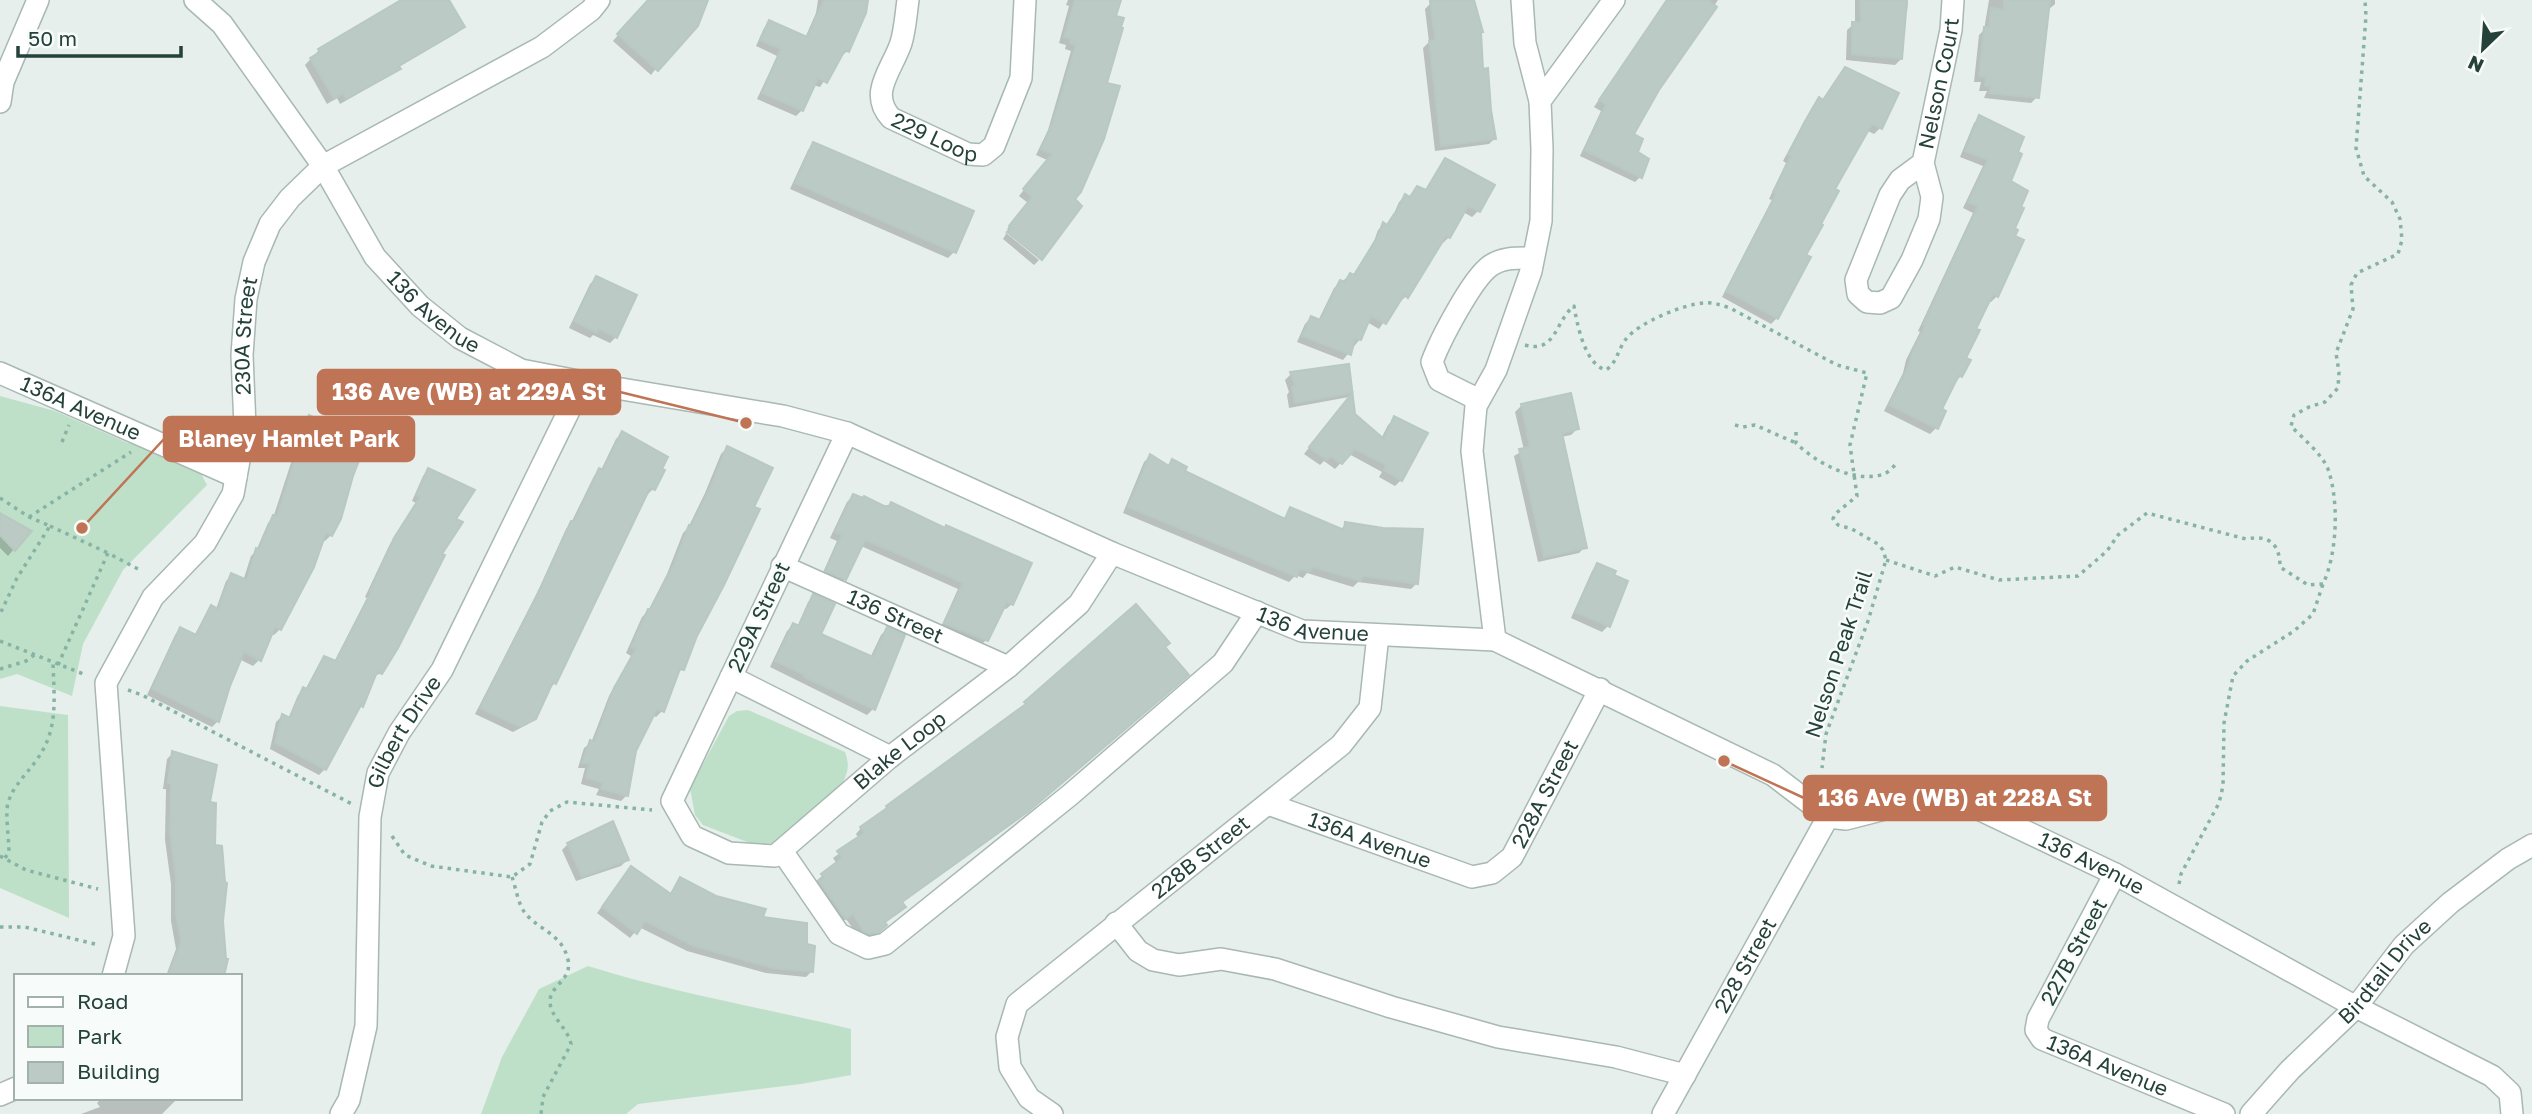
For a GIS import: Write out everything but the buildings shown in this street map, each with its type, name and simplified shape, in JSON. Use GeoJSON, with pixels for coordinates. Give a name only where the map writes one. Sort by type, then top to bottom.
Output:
{"type":"FeatureCollection","features":[{"type":"Feature","properties":{"kind":"street"},"geometry":{"type":"LineString","coordinates":[[0,102],[4,82],[38,0]]}},
{"type":"Feature","properties":{"kind":"street","name":"136 Avenue"},"geometry":{"type":"LineString","coordinates":[[195,0],[222,24],[323,166],[375,257],[430,314],[460,338],[521,370],[783,416],[847,433],[1112,553],[1303,631],[1495,640],[1773,775],[1828,817],[1846,819],[1924,799],[1947,799],[1968,804],[2115,874],[2356,1007],[2492,1076],[2510,1093],[2512,1114]]}},
{"type":"Feature","properties":{"kind":"street","name":"230A Street"},"geometry":{"type":"LineString","coordinates":[[114,974],[124,936],[106,682],[153,597],[205,544],[233,494],[245,427],[242,355],[246,299],[254,262],[270,225],[290,198],[323,166],[542,47],[591,10],[599,0]]}},
{"type":"Feature","properties":{"kind":"street","name":"229 Loop"},"geometry":{"type":"LineString","coordinates":[[908,0],[901,43],[880,97],[883,109],[891,118],[968,153],[983,156],[994,146],[1021,78],[1025,0]]}},
{"type":"Feature","properties":{"kind":"street"},"geometry":{"type":"LineString","coordinates":[[1495,640],[1472,451],[1476,406],[1496,370],[1533,258],[1541,221],[1540,100],[1525,43],[1522,0]]}},
{"type":"Feature","properties":{"kind":"street"},"geometry":{"type":"LineString","coordinates":[[1540,100],[1614,0]]}},
{"type":"Feature","properties":{"kind":"street","name":"Nelson Court"},"geometry":{"type":"LineString","coordinates":[[1923,163],[1900,180],[1864,260],[1856,280],[1858,294],[1867,302],[1880,303],[1891,298],[1912,260],[1929,219],[1932,197],[1923,163],[1951,30],[1953,0]]}},
{"type":"Feature","properties":{"kind":"street"},"geometry":{"type":"LineString","coordinates":[[1479,400],[1439,380],[1432,362],[1437,348],[1475,282],[1489,267],[1505,259],[1533,258]]}},
{"type":"Feature","properties":{"kind":"street","name":"136A Avenue"},"geometry":{"type":"LineString","coordinates":[[0,373],[236,477]]}},
{"type":"Feature","properties":{"kind":"street","name":"Gilbert Drive"},"geometry":{"type":"LineString","coordinates":[[341,1114],[349,1100],[366,1026],[370,817],[378,773],[399,733],[442,670],[583,382]]}},
{"type":"Feature","properties":{"kind":"street","name":"229A Street"},"geometry":{"type":"LineString","coordinates":[[782,850],[775,856],[729,853],[692,836],[672,801],[847,433]]}},
{"type":"Feature","properties":{"kind":"street","name":"Blake Loop"},"geometry":{"type":"LineString","coordinates":[[782,850],[890,757],[1008,667],[1079,604],[1112,553]]}},
{"type":"Feature","properties":{"kind":"street","name":"136 Street"},"geometry":{"type":"LineString","coordinates":[[782,566],[1008,667]]}},
{"type":"Feature","properties":{"kind":"street"},"geometry":{"type":"LineString","coordinates":[[782,850],[839,934],[868,948],[885,944],[1070,795],[1223,663],[1257,612]]}},
{"type":"Feature","properties":{"kind":"street","name":"228B Street"},"geometry":{"type":"LineString","coordinates":[[1052,1114],[1029,1098],[1010,1068],[1007,1037],[1017,1004],[1341,745],[1370,708],[1378,635]]}},
{"type":"Feature","properties":{"kind":"street"},"geometry":{"type":"LineString","coordinates":[[731,677],[890,757]]}},
{"type":"Feature","properties":{"kind":"street","name":"228A Street"},"geometry":{"type":"LineString","coordinates":[[1472,877],[1492,873],[1512,857],[1600,689]]}},
{"type":"Feature","properties":{"kind":"street","name":"136A Avenue"},"geometry":{"type":"LineString","coordinates":[[1268,804],[1472,877]]}},
{"type":"Feature","properties":{"kind":"street","name":"228 Street"},"geometry":{"type":"LineString","coordinates":[[1663,1114],[1828,817]]}},
{"type":"Feature","properties":{"kind":"street","name":"Birdtail Drive"},"geometry":{"type":"LineString","coordinates":[[2250,1114],[2290,1070],[2356,1007],[2404,945],[2450,903],[2508,859],[2532,845]]}},
{"type":"Feature","properties":{"kind":"street","name":"227B Street"},"geometry":{"type":"LineString","coordinates":[[2036,1030],[2038,1018],[2115,874]]}},
{"type":"Feature","properties":{"kind":"street"},"geometry":{"type":"LineString","coordinates":[[1116,923],[1138,951],[1153,960],[1179,965],[1220,959],[1275,969],[1391,1007],[1498,1037],[1616,1057],[1685,1075]]}},
{"type":"Feature","properties":{"kind":"street","name":"136A Avenue"},"geometry":{"type":"LineString","coordinates":[[2036,1030],[2042,1039],[2224,1114]]}},
{"type":"Feature","properties":{"kind":"path"},"geometry":{"type":"LineString","coordinates":[[2179,884],[2187,862],[2219,803],[2223,786],[2224,723],[2233,677],[2247,660],[2294,631],[2313,614],[2330,569],[2336,530],[2329,470],[2291,426],[2294,415],[2325,402],[2337,388],[2339,372],[2336,354],[2354,309],[2351,285],[2357,273],[2398,254],[2402,240],[2400,219],[2392,202],[2364,176],[2356,148],[2365,0]]}},
{"type":"Feature","properties":{"kind":"path","name":"Nelson Peak Trail"},"geometry":{"type":"LineString","coordinates":[[1525,345],[1545,345],[1563,314],[1574,306],[1587,354],[1598,367],[1606,370],[1615,361],[1626,338],[1635,329],[1685,307],[1713,303],[1730,308],[1837,365],[1867,373],[1850,445],[1857,496],[1835,514],[1834,522],[1853,529],[1878,544],[1883,550],[1885,560],[1868,621],[1826,734],[1822,768]]}},
{"type":"Feature","properties":{"kind":"path"},"geometry":{"type":"LineString","coordinates":[[1735,425],[1755,425],[1796,443],[1818,461],[1856,476],[1885,474],[1897,463]]}},
{"type":"Feature","properties":{"kind":"path"},"geometry":{"type":"LineString","coordinates":[[1796,432],[1796,443]]}},
{"type":"Feature","properties":{"kind":"path"},"geometry":{"type":"LineString","coordinates":[[29,517],[151,440]]}},
{"type":"Feature","properties":{"kind":"path"},"geometry":{"type":"LineString","coordinates":[[0,498],[29,517],[138,569]]}},
{"type":"Feature","properties":{"kind":"path"},"geometry":{"type":"LineString","coordinates":[[1885,560],[1935,576],[1955,567],[1999,580],[2078,576],[2107,551],[2118,535],[2147,513],[2246,539],[2255,537],[2273,542],[2280,552],[2280,567],[2308,584],[2323,584]]}},
{"type":"Feature","properties":{"kind":"path"},"geometry":{"type":"LineString","coordinates":[[0,614],[18,578],[50,526]]}},
{"type":"Feature","properties":{"kind":"path"},"geometry":{"type":"LineString","coordinates":[[98,889],[26,870],[2,857],[9,852],[7,805],[16,784],[47,743],[53,727],[56,664],[108,553]]}},
{"type":"Feature","properties":{"kind":"path"},"geometry":{"type":"LineString","coordinates":[[0,641],[91,677]]}},
{"type":"Feature","properties":{"kind":"path"},"geometry":{"type":"LineString","coordinates":[[0,669],[26,661],[34,655]]}},
{"type":"Feature","properties":{"kind":"path"},"geometry":{"type":"LineString","coordinates":[[125,690],[154,701],[357,806]]}},
{"type":"Feature","properties":{"kind":"path"},"geometry":{"type":"LineString","coordinates":[[388,832],[405,855],[431,866],[512,877],[530,864],[542,822],[550,811],[567,802],[652,810]]}},
{"type":"Feature","properties":{"kind":"path"},"geometry":{"type":"LineString","coordinates":[[512,877],[525,913],[558,940],[569,963],[567,974],[550,996],[551,1005],[569,1035],[570,1044],[543,1097],[541,1114]]}},
{"type":"Feature","properties":{"kind":"path"},"geometry":{"type":"LineString","coordinates":[[0,927],[25,927],[99,945]]}},
{"type":"Feature","properties":{"kind":"green space"},"geometry":{"type":"Polygon","coordinates":[[[0,396],[55,411],[128,443],[190,453],[207,485],[123,570],[83,644],[72,696],[17,674],[0,679],[0,396]]]}},
{"type":"Feature","properties":{"kind":"green space"},"geometry":{"type":"Polygon","coordinates":[[[0,706],[68,715],[69,918],[0,888],[0,706]]]}},
{"type":"Feature","properties":{"kind":"green space"},"geometry":{"type":"Polygon","coordinates":[[[748,710],[845,752],[847,760],[843,782],[782,840],[775,843],[755,845],[703,825],[695,815],[690,788],[729,716],[737,711],[748,710]]]}},
{"type":"Feature","properties":{"kind":"green space"},"geometry":{"type":"Polygon","coordinates":[[[588,966],[686,992],[851,1029],[851,1075],[801,1084],[638,1104],[626,1114],[481,1114],[502,1057],[539,989],[588,966]]]}},
{"type":"Feature","properties":{"kind":"place","name":"136 Ave (WB) at 229A St"},"geometry":{"type":"Point","coordinates":[746,423]}},
{"type":"Feature","properties":{"kind":"place","name":"Blaney Hamlet Park"},"geometry":{"type":"Point","coordinates":[82,528]}},
{"type":"Feature","properties":{"kind":"place","name":"136 Ave (WB) at 228A St"},"geometry":{"type":"Point","coordinates":[1724,761]}}]}
